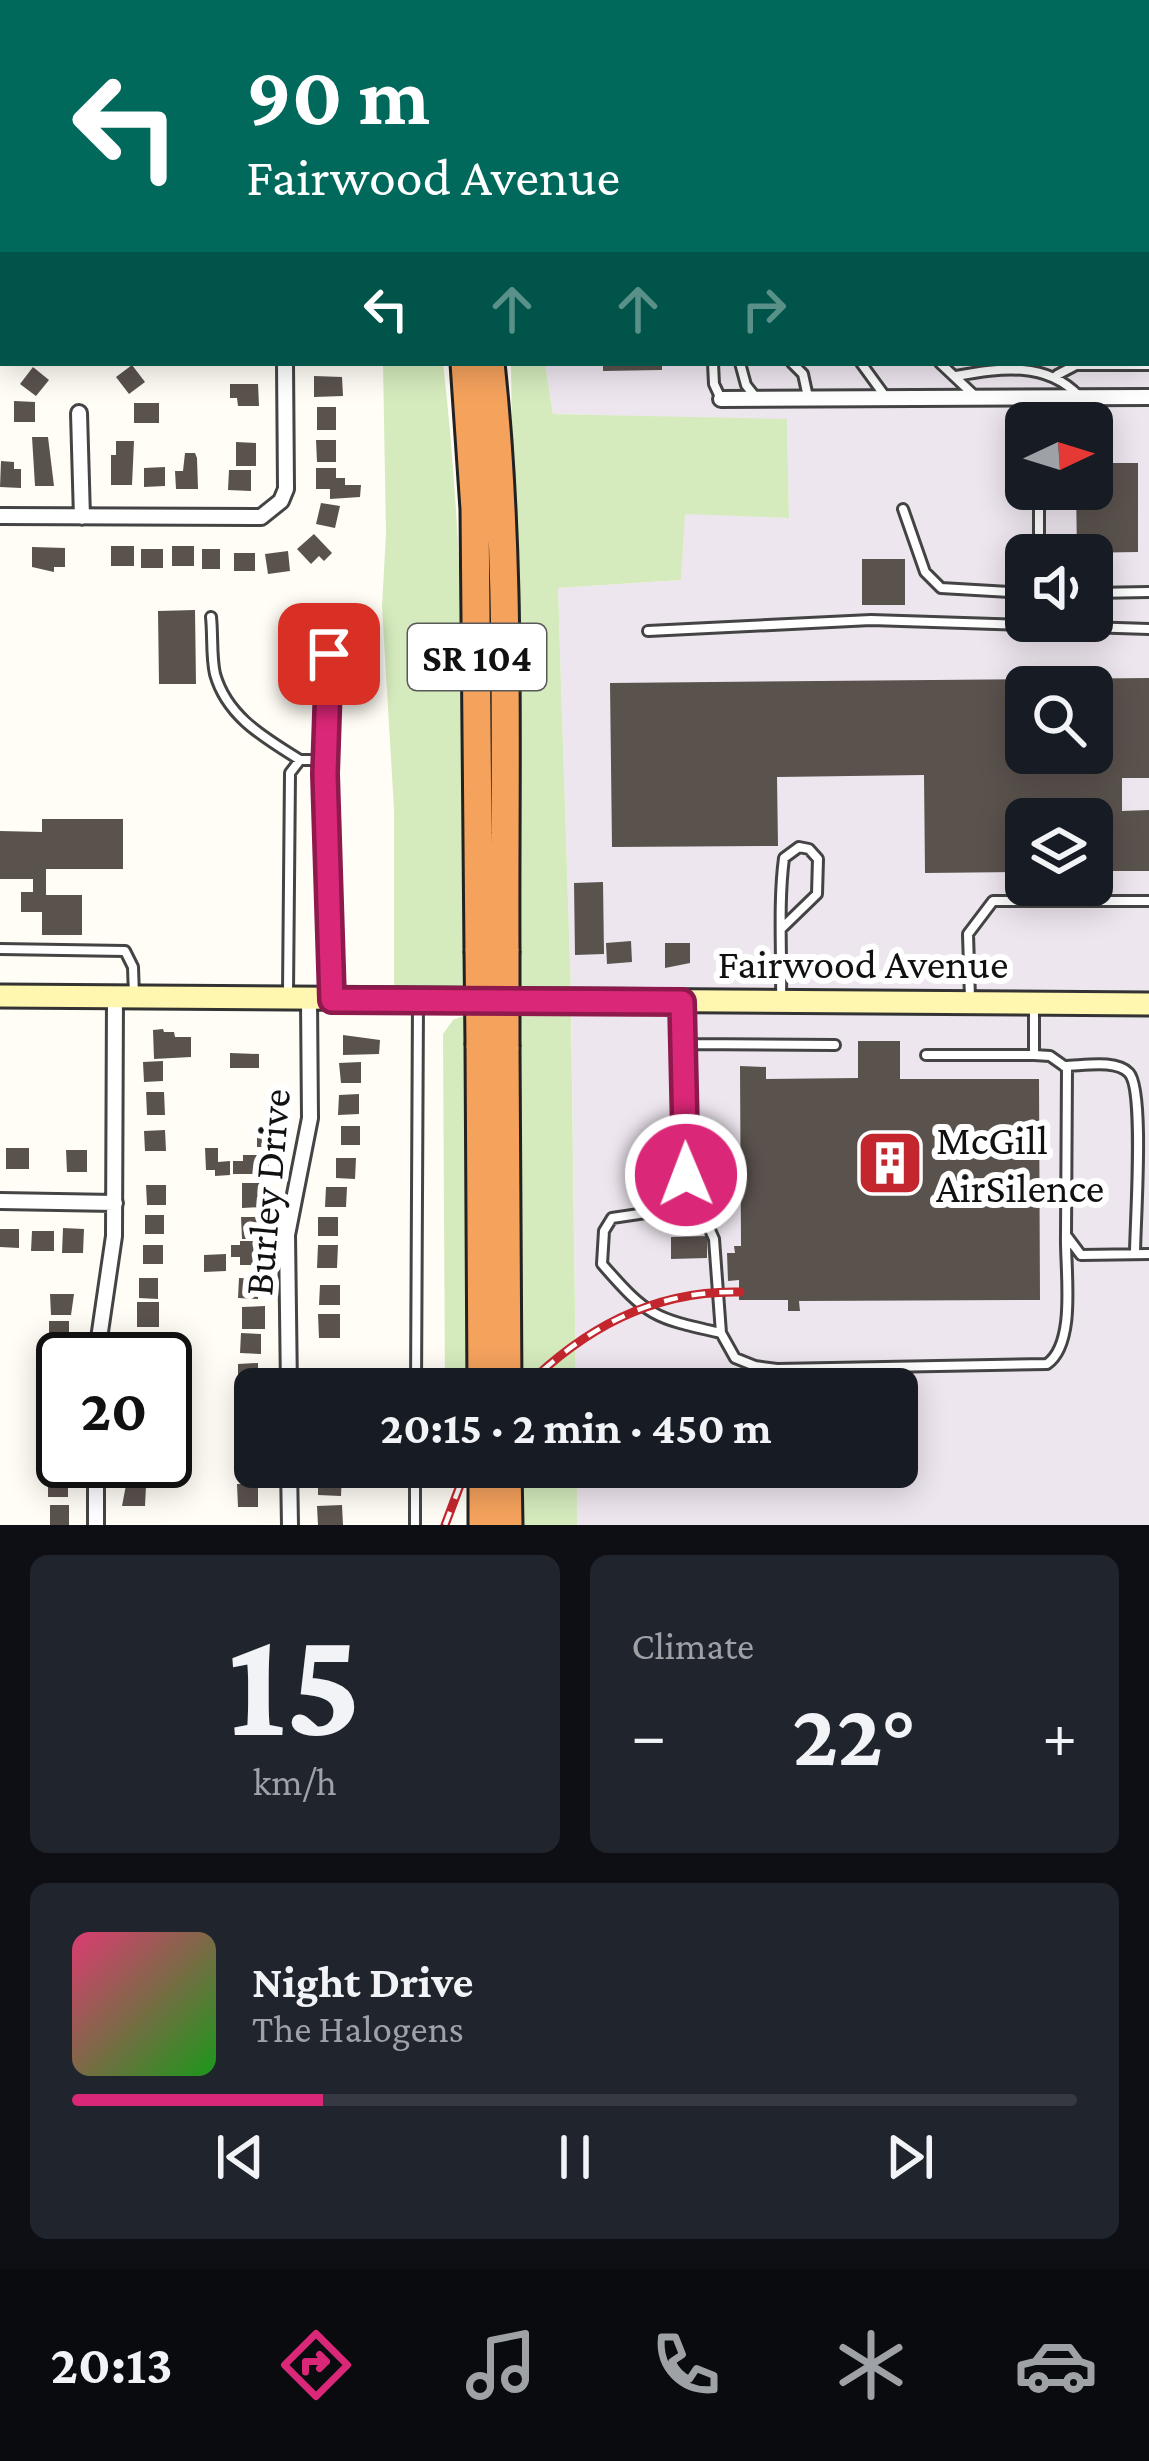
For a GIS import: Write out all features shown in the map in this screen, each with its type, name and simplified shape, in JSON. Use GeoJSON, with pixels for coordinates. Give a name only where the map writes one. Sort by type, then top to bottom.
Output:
{"type":"FeatureCollection","features":[{"type":"Feature","properties":{"kind":"highway","name":"SR 104"},"geometry":{"type":"LineString","coordinates":[[465,366],[476,509],[492,951]]}},
{"type":"Feature","properties":{"kind":"highway","name":"SR 104"},"geometry":{"type":"LineString","coordinates":[[490,366],[502,557],[492,951],[490,1368]]}},
{"type":"Feature","properties":{"kind":"highway","name":"SR 104"},"geometry":{"type":"LineString","coordinates":[[492,1046],[507,1350],[498,1368]]}},
{"type":"Feature","properties":{"kind":"highway"},"geometry":{"type":"LineString","coordinates":[[502,1488],[508,1525]]}},
{"type":"Feature","properties":{"kind":"street"},"geometry":{"type":"LineString","coordinates":[[0,516],[248,518],[272,510],[286,489],[285,366]]}},
{"type":"Feature","properties":{"kind":"street"},"geometry":{"type":"LineString","coordinates":[[721,399],[1149,397]]}},
{"type":"Feature","properties":{"kind":"street"},"geometry":{"type":"LineString","coordinates":[[79,412],[82,517]]}},
{"type":"Feature","properties":{"kind":"street","name":"Fairwood Avenue"},"geometry":{"type":"LineString","coordinates":[[0,996],[1149,1004]]}},
{"type":"Feature","properties":{"kind":"street"},"geometry":{"type":"LineString","coordinates":[[101,1332],[110,1280],[124,997]]}},
{"type":"Feature","properties":{"kind":"street","name":"Burley Drive"},"geometry":{"type":"LineString","coordinates":[[289,1368],[287,1235],[310,1118],[309,1000]]}},
{"type":"Feature","properties":{"kind":"street"},"geometry":{"type":"LineString","coordinates":[[0,1201],[115,1203]]}},
{"type":"Feature","properties":{"kind":"street"},"geometry":{"type":"LineString","coordinates":[[96,1488],[96,1525]]}},
{"type":"Feature","properties":{"kind":"street"},"geometry":{"type":"LineString","coordinates":[[290,1488],[290,1525]]}},
{"type":"Feature","properties":{"kind":"lane"},"geometry":{"type":"LineString","coordinates":[[713,366],[721,399]]}},
{"type":"Feature","properties":{"kind":"lane"},"geometry":{"type":"LineString","coordinates":[[741,366],[746,385],[757,399]]}},
{"type":"Feature","properties":{"kind":"lane"},"geometry":{"type":"LineString","coordinates":[[863,366],[886,398]]}},
{"type":"Feature","properties":{"kind":"lane"},"geometry":{"type":"LineString","coordinates":[[944,366],[977,398]]}},
{"type":"Feature","properties":{"kind":"lane"},"geometry":{"type":"LineString","coordinates":[[1056,376],[1060,366]]}},
{"type":"Feature","properties":{"kind":"lane"},"geometry":{"type":"LineString","coordinates":[[1056,376],[1074,366]]}},
{"type":"Feature","properties":{"kind":"lane"},"geometry":{"type":"LineString","coordinates":[[796,367],[808,399]]}},
{"type":"Feature","properties":{"kind":"lane"},"geometry":{"type":"LineString","coordinates":[[956,376],[1026,369],[1056,376],[1080,397]]}},
{"type":"Feature","properties":{"kind":"lane"},"geometry":{"type":"LineString","coordinates":[[1038,398],[1038,402]]}},
{"type":"Feature","properties":{"kind":"lane"},"geometry":{"type":"LineString","coordinates":[[903,509],[925,572],[941,588],[1005,592]]}},
{"type":"Feature","properties":{"kind":"lane"},"geometry":{"type":"LineString","coordinates":[[1039,510],[1040,533]]}},
{"type":"Feature","properties":{"kind":"lane"},"geometry":{"type":"LineString","coordinates":[[1113,593],[1149,592]]}},
{"type":"Feature","properties":{"kind":"lane"},"geometry":{"type":"LineString","coordinates":[[211,617],[215,675],[233,709],[258,734],[300,760],[313,760],[325,774]]}},
{"type":"Feature","properties":{"kind":"lane"},"geometry":{"type":"LineString","coordinates":[[648,631],[871,620],[1149,629]]}},
{"type":"Feature","properties":{"kind":"lane"},"geometry":{"type":"LineString","coordinates":[[309,1000],[325,774],[327,657],[339,652]]}},
{"type":"Feature","properties":{"kind":"lane"},"geometry":{"type":"LineString","coordinates":[[300,760],[290,773],[309,1000]]}},
{"type":"Feature","properties":{"kind":"lane"},"geometry":{"type":"LineString","coordinates":[[781,1002],[782,928],[784,858],[799,848],[809,849],[818,859],[817,894],[782,928]]}},
{"type":"Feature","properties":{"kind":"lane"},"geometry":{"type":"LineString","coordinates":[[970,1003],[968,934],[993,901],[1149,901]]}},
{"type":"Feature","properties":{"kind":"lane"},"geometry":{"type":"LineString","coordinates":[[0,949],[125,951],[134,967],[124,997]]}},
{"type":"Feature","properties":{"kind":"lane"},"geometry":{"type":"LineString","coordinates":[[416,1368],[418,1000]]}},
{"type":"Feature","properties":{"kind":"lane"},"geometry":{"type":"LineString","coordinates":[[682,1002],[686,1175],[714,1239],[722,1333],[734,1358],[754,1366],[1037,1367],[1058,1355],[1065,1339],[1067,1068],[1050,1056],[926,1055]]}},
{"type":"Feature","properties":{"kind":"lane"},"geometry":{"type":"LineString","coordinates":[[1034,1003],[1034,1055]]}},
{"type":"Feature","properties":{"kind":"lane"},"geometry":{"type":"LineString","coordinates":[[683,1044],[835,1045]]}},
{"type":"Feature","properties":{"kind":"lane"},"geometry":{"type":"LineString","coordinates":[[1064,1066],[1111,1065],[1126,1069],[1133,1078],[1138,1106],[1135,1254]]}},
{"type":"Feature","properties":{"kind":"lane"},"geometry":{"type":"LineString","coordinates":[[703,1213],[666,1210],[612,1218],[604,1232],[602,1264],[640,1308],[722,1333]]}},
{"type":"Feature","properties":{"kind":"lane"},"geometry":{"type":"LineString","coordinates":[[1066,1235],[1081,1255],[1149,1254]]}},
{"type":"Feature","properties":{"kind":"lane"},"geometry":{"type":"LineString","coordinates":[[415,1488],[415,1525]]}},
{"type":"Feature","properties":{"kind":"shaded area"},"geometry":{"type":"Polygon","coordinates":[[[545,366],[1149,366],[1149,1525],[577,1525],[577,1488],[918,1488],[918,1368],[576,1368],[571,993],[558,588],[681,580],[684,513],[789,518],[787,420],[553,414],[545,366]]]}},
{"type":"Feature","properties":{"kind":"green space"},"geometry":{"type":"Polygon","coordinates":[[[383,366],[443,366],[461,597],[465,989],[394,989],[394,809],[382,606],[386,534],[383,366]]]}},
{"type":"Feature","properties":{"kind":"green space"},"geometry":{"type":"Polygon","coordinates":[[[511,366],[545,366],[553,414],[787,419],[789,518],[685,514],[681,580],[558,588],[571,993],[519,991],[511,366]]]}},
{"type":"Feature","properties":{"kind":"green space"},"geometry":{"type":"Polygon","coordinates":[[[571,1010],[576,1368],[521,1368],[519,1011],[571,1010]]]}},
{"type":"Feature","properties":{"kind":"green space"},"geometry":{"type":"Polygon","coordinates":[[[466,1015],[467,1368],[445,1368],[443,1034],[453,1020],[466,1015]]]}},
{"type":"Feature","properties":{"kind":"green space"},"geometry":{"type":"Polygon","coordinates":[[[522,1488],[577,1488],[577,1525],[522,1525],[522,1488]]]}},
{"type":"Feature","properties":{"kind":"building"},"geometry":{"type":"Polygon","coordinates":[[[133,366],[145,382],[129,394],[116,377],[133,366]]]}},
{"type":"Feature","properties":{"kind":"building"},"geometry":{"type":"Polygon","coordinates":[[[603,366],[662,366],[662,370],[603,371],[603,366]]]}},
{"type":"Feature","properties":{"kind":"building"},"geometry":{"type":"Polygon","coordinates":[[[33,367],[49,380],[36,396],[20,384],[33,367]]]}},
{"type":"Feature","properties":{"kind":"building"},"geometry":{"type":"Polygon","coordinates":[[[314,376],[342,377],[343,396],[314,397],[314,376]]]}},
{"type":"Feature","properties":{"kind":"building"},"geometry":{"type":"Polygon","coordinates":[[[230,384],[258,384],[259,406],[238,406],[237,398],[230,398],[230,384]]]}},
{"type":"Feature","properties":{"kind":"building"},"geometry":{"type":"Polygon","coordinates":[[[14,401],[35,402],[35,422],[14,422],[14,401]]]}},
{"type":"Feature","properties":{"kind":"building"},"geometry":{"type":"Polygon","coordinates":[[[134,403],[159,403],[159,423],[134,423],[134,403]]]}},
{"type":"Feature","properties":{"kind":"building"},"geometry":{"type":"Polygon","coordinates":[[[317,407],[336,407],[336,430],[317,430],[317,407]]]}},
{"type":"Feature","properties":{"kind":"building"},"geometry":{"type":"Polygon","coordinates":[[[32,437],[48,437],[54,486],[35,486],[32,437]]]}},
{"type":"Feature","properties":{"kind":"building"},"geometry":{"type":"Polygon","coordinates":[[[316,440],[336,440],[336,462],[317,462],[316,440]]]}},
{"type":"Feature","properties":{"kind":"building"},"geometry":{"type":"Polygon","coordinates":[[[116,441],[134,441],[132,485],[111,485],[116,441]]]}},
{"type":"Feature","properties":{"kind":"building"},"geometry":{"type":"Polygon","coordinates":[[[236,442],[256,443],[256,466],[236,466],[236,442]]]}},
{"type":"Feature","properties":{"kind":"building"},"geometry":{"type":"Polygon","coordinates":[[[185,453],[195,453],[197,458],[198,489],[176,489],[175,471],[183,471],[185,453]]]}},
{"type":"Feature","properties":{"kind":"building"},"geometry":{"type":"Polygon","coordinates":[[[1,461],[14,462],[14,469],[21,469],[21,488],[0,487],[1,461]]]}},
{"type":"Feature","properties":{"kind":"building"},"geometry":{"type":"Polygon","coordinates":[[[1113,463],[1138,463],[1138,552],[1113,552],[1113,534],[1077,534],[1076,510],[1113,510],[1113,463]]]}},
{"type":"Feature","properties":{"kind":"building"},"geometry":{"type":"Polygon","coordinates":[[[165,467],[165,486],[144,487],[144,468],[165,467]]]}},
{"type":"Feature","properties":{"kind":"building"},"geometry":{"type":"Polygon","coordinates":[[[316,468],[336,468],[336,478],[345,478],[345,485],[361,485],[360,497],[330,499],[330,489],[316,489],[316,468]]]}},
{"type":"Feature","properties":{"kind":"building"},"geometry":{"type":"Polygon","coordinates":[[[229,470],[251,470],[251,491],[228,490],[229,470]]]}},
{"type":"Feature","properties":{"kind":"building"},"geometry":{"type":"Polygon","coordinates":[[[321,503],[340,506],[335,528],[316,524],[321,503]]]}},
{"type":"Feature","properties":{"kind":"building"},"geometry":{"type":"Polygon","coordinates":[[[314,534],[332,553],[311,564],[297,549],[314,534]]]}},
{"type":"Feature","properties":{"kind":"building"},"geometry":{"type":"Polygon","coordinates":[[[111,546],[134,546],[134,566],[111,566],[111,546]]]}},
{"type":"Feature","properties":{"kind":"building"},"geometry":{"type":"Polygon","coordinates":[[[172,546],[194,546],[194,566],[172,566],[172,546]]]}},
{"type":"Feature","properties":{"kind":"building"},"geometry":{"type":"Polygon","coordinates":[[[32,547],[65,548],[65,567],[54,567],[54,572],[32,567],[32,547]]]}},
{"type":"Feature","properties":{"kind":"building"},"geometry":{"type":"Polygon","coordinates":[[[141,549],[163,549],[163,568],[141,568],[141,549]]]}},
{"type":"Feature","properties":{"kind":"building"},"geometry":{"type":"Polygon","coordinates":[[[202,549],[220,549],[220,569],[202,569],[202,549]]]}},
{"type":"Feature","properties":{"kind":"building"},"geometry":{"type":"Polygon","coordinates":[[[288,551],[290,571],[268,574],[265,554],[288,551]]]}},
{"type":"Feature","properties":{"kind":"building"},"geometry":{"type":"Polygon","coordinates":[[[234,553],[255,553],[255,571],[234,571],[234,553]]]}},
{"type":"Feature","properties":{"kind":"building"},"geometry":{"type":"Polygon","coordinates":[[[862,559],[905,559],[905,605],[862,605],[862,559]]]}},
{"type":"Feature","properties":{"kind":"building"},"geometry":{"type":"Polygon","coordinates":[[[195,610],[196,684],[159,684],[158,611],[195,610]]]}},
{"type":"Feature","properties":{"kind":"building"},"geometry":{"type":"Polygon","coordinates":[[[1113,678],[1149,678],[1149,778],[1122,778],[1122,811],[1149,810],[1149,871],[1113,871],[1113,798],[1005,798],[1005,872],[925,873],[924,775],[777,777],[778,846],[612,847],[610,683],[1005,679],[1005,774],[1113,774],[1113,678]]]}},
{"type":"Feature","properties":{"kind":"building"},"geometry":{"type":"Polygon","coordinates":[[[42,819],[123,819],[123,869],[46,869],[46,895],[82,895],[82,935],[42,935],[42,912],[21,912],[21,892],[33,892],[33,879],[0,879],[0,831],[42,832],[42,819]]]}},
{"type":"Feature","properties":{"kind":"building"},"geometry":{"type":"Polygon","coordinates":[[[603,882],[604,954],[575,955],[574,883],[603,882]]]}},
{"type":"Feature","properties":{"kind":"building"},"geometry":{"type":"Polygon","coordinates":[[[631,941],[632,962],[607,964],[606,943],[631,941]]]}},
{"type":"Feature","properties":{"kind":"building"},"geometry":{"type":"Polygon","coordinates":[[[665,943],[690,943],[690,963],[665,968],[665,943]]]}},
{"type":"Feature","properties":{"kind":"building"},"geometry":{"type":"Polygon","coordinates":[[[153,1030],[174,1032],[175,1037],[191,1037],[191,1057],[154,1059],[153,1030]]]}},
{"type":"Feature","properties":{"kind":"building"},"geometry":{"type":"Polygon","coordinates":[[[343,1035],[380,1040],[379,1054],[343,1055],[343,1035]]]}},
{"type":"Feature","properties":{"kind":"building","name":"McGill AirSilence"},"geometry":{"type":"Polygon","coordinates":[[[858,1041],[900,1041],[900,1079],[1039,1079],[1040,1300],[799,1301],[800,1311],[788,1311],[788,1300],[739,1300],[739,1280],[728,1281],[727,1253],[741,1246],[740,1066],[766,1067],[766,1079],[858,1078],[858,1041]]]}},
{"type":"Feature","properties":{"kind":"building"},"geometry":{"type":"Polygon","coordinates":[[[230,1053],[259,1054],[259,1068],[230,1068],[230,1053]]]}},
{"type":"Feature","properties":{"kind":"building"},"geometry":{"type":"Polygon","coordinates":[[[163,1061],[163,1081],[144,1082],[143,1062],[163,1061]]]}},
{"type":"Feature","properties":{"kind":"building"},"geometry":{"type":"Polygon","coordinates":[[[361,1062],[361,1083],[341,1083],[339,1063],[361,1062]]]}},
{"type":"Feature","properties":{"kind":"building"},"geometry":{"type":"Polygon","coordinates":[[[146,1092],[164,1092],[165,1115],[147,1115],[146,1092]]]}},
{"type":"Feature","properties":{"kind":"building"},"geometry":{"type":"Polygon","coordinates":[[[359,1094],[359,1114],[338,1115],[339,1095],[359,1094]]]}},
{"type":"Feature","properties":{"kind":"building"},"geometry":{"type":"Polygon","coordinates":[[[257,1123],[279,1123],[279,1147],[257,1147],[257,1123]]]}},
{"type":"Feature","properties":{"kind":"building"},"geometry":{"type":"Polygon","coordinates":[[[341,1126],[360,1126],[360,1145],[341,1145],[341,1126]]]}},
{"type":"Feature","properties":{"kind":"building"},"geometry":{"type":"Polygon","coordinates":[[[165,1130],[166,1151],[145,1151],[144,1131],[165,1130]]]}},
{"type":"Feature","properties":{"kind":"building"},"geometry":{"type":"Polygon","coordinates":[[[6,1148],[29,1148],[29,1169],[6,1169],[6,1148]]]}},
{"type":"Feature","properties":{"kind":"building"},"geometry":{"type":"Polygon","coordinates":[[[205,1148],[218,1148],[218,1162],[230,1161],[230,1175],[215,1176],[215,1170],[206,1170],[205,1148]]]}},
{"type":"Feature","properties":{"kind":"building"},"geometry":{"type":"Polygon","coordinates":[[[66,1150],[87,1150],[87,1172],[67,1172],[66,1150]]]}},
{"type":"Feature","properties":{"kind":"building"},"geometry":{"type":"Polygon","coordinates":[[[243,1155],[269,1155],[269,1174],[233,1174],[233,1161],[243,1161],[243,1155]]]}},
{"type":"Feature","properties":{"kind":"building"},"geometry":{"type":"Polygon","coordinates":[[[336,1158],[356,1158],[355,1179],[336,1178],[336,1158]]]}},
{"type":"Feature","properties":{"kind":"building"},"geometry":{"type":"Polygon","coordinates":[[[242,1183],[263,1183],[263,1207],[242,1208],[242,1183]]]}},
{"type":"Feature","properties":{"kind":"building"},"geometry":{"type":"Polygon","coordinates":[[[146,1185],[166,1185],[166,1205],[147,1205],[146,1185]]]}},
{"type":"Feature","properties":{"kind":"building"},"geometry":{"type":"Polygon","coordinates":[[[326,1187],[347,1187],[346,1207],[325,1207],[326,1187]]]}},
{"type":"Feature","properties":{"kind":"building"},"geometry":{"type":"Polygon","coordinates":[[[145,1215],[164,1215],[164,1234],[145,1234],[145,1215]]]}},
{"type":"Feature","properties":{"kind":"building"},"geometry":{"type":"Polygon","coordinates":[[[241,1217],[264,1217],[261,1239],[242,1239],[241,1217]]]}},
{"type":"Feature","properties":{"kind":"building"},"geometry":{"type":"Polygon","coordinates":[[[318,1217],[338,1217],[338,1236],[318,1236],[318,1217]]]}},
{"type":"Feature","properties":{"kind":"building"},"geometry":{"type":"Polygon","coordinates":[[[63,1228],[84,1229],[83,1253],[62,1253],[63,1228]]]}},
{"type":"Feature","properties":{"kind":"building"},"geometry":{"type":"Polygon","coordinates":[[[0,1229],[19,1229],[19,1248],[0,1247],[0,1229]]]}},
{"type":"Feature","properties":{"kind":"building"},"geometry":{"type":"Polygon","coordinates":[[[32,1231],[54,1231],[54,1251],[31,1251],[32,1231]]]}},
{"type":"Feature","properties":{"kind":"building"},"geometry":{"type":"Polygon","coordinates":[[[707,1236],[707,1258],[671,1259],[671,1237],[707,1236]]]}},
{"type":"Feature","properties":{"kind":"building"},"geometry":{"type":"Polygon","coordinates":[[[240,1241],[261,1241],[261,1265],[240,1265],[240,1257],[231,1257],[231,1245],[240,1245],[240,1241]]]}},
{"type":"Feature","properties":{"kind":"building"},"geometry":{"type":"Polygon","coordinates":[[[143,1245],[163,1245],[163,1264],[143,1264],[143,1245]]]}},
{"type":"Feature","properties":{"kind":"building"},"geometry":{"type":"Polygon","coordinates":[[[318,1245],[338,1245],[337,1268],[317,1268],[318,1245]]]}},
{"type":"Feature","properties":{"kind":"building"},"geometry":{"type":"Polygon","coordinates":[[[226,1254],[226,1271],[204,1272],[204,1255],[226,1254]]]}},
{"type":"Feature","properties":{"kind":"building"},"geometry":{"type":"Polygon","coordinates":[[[139,1278],[158,1278],[158,1299],[139,1298],[139,1278]]]}},
{"type":"Feature","properties":{"kind":"building"},"geometry":{"type":"Polygon","coordinates":[[[239,1278],[259,1279],[258,1299],[238,1298],[239,1278]]]}},
{"type":"Feature","properties":{"kind":"building"},"geometry":{"type":"Polygon","coordinates":[[[320,1285],[340,1285],[340,1305],[319,1305],[320,1285]]]}},
{"type":"Feature","properties":{"kind":"building"},"geometry":{"type":"Polygon","coordinates":[[[50,1294],[74,1294],[71,1315],[51,1315],[50,1294]]]}},
{"type":"Feature","properties":{"kind":"building"},"geometry":{"type":"Polygon","coordinates":[[[137,1302],[159,1302],[159,1327],[137,1327],[137,1302]]]}},
{"type":"Feature","properties":{"kind":"building"},"geometry":{"type":"Polygon","coordinates":[[[265,1306],[265,1329],[242,1329],[242,1307],[265,1306]]]}},
{"type":"Feature","properties":{"kind":"building"},"geometry":{"type":"Polygon","coordinates":[[[318,1314],[340,1314],[340,1338],[319,1338],[318,1314]]]}},
{"type":"Feature","properties":{"kind":"building"},"geometry":{"type":"Polygon","coordinates":[[[49,1321],[69,1321],[69,1332],[49,1332],[49,1321]]]}},
{"type":"Feature","properties":{"kind":"building"},"geometry":{"type":"Polygon","coordinates":[[[241,1333],[261,1334],[261,1354],[240,1353],[241,1333]]]}},
{"type":"Feature","properties":{"kind":"building"},"geometry":{"type":"Polygon","coordinates":[[[48,1488],[68,1488],[68,1497],[48,1497],[48,1488]]]}},
{"type":"Feature","properties":{"kind":"building"},"geometry":{"type":"Polygon","coordinates":[[[125,1488],[146,1488],[145,1506],[122,1506],[125,1488]]]}},
{"type":"Feature","properties":{"kind":"building"},"geometry":{"type":"Polygon","coordinates":[[[237,1488],[258,1488],[258,1507],[238,1507],[237,1488]]]}},
{"type":"Feature","properties":{"kind":"building"},"geometry":{"type":"Polygon","coordinates":[[[318,1488],[341,1488],[341,1496],[318,1495],[318,1488]]]}},
{"type":"Feature","properties":{"kind":"building"},"geometry":{"type":"Polygon","coordinates":[[[50,1505],[69,1505],[69,1525],[50,1525],[50,1505]]]}},
{"type":"Feature","properties":{"kind":"building"},"geometry":{"type":"Polygon","coordinates":[[[342,1505],[343,1525],[318,1525],[317,1506],[342,1505]]]}},
{"type":"Feature","properties":{"kind":"railway"},"geometry":{"type":"LineString","coordinates":[[546,1368],[595,1331],[649,1306],[708,1293],[740,1292]]}},
{"type":"Feature","properties":{"kind":"railway"},"geometry":{"type":"LineString","coordinates":[[445,1525],[459,1488]]}},
{"type":"Feature","properties":{"kind":"place","name":"McGill AirSilence"},"geometry":{"type":"Point","coordinates":[890,1163]}},
{"type":"Feature","properties":{"kind":"route"},"geometry":{"type":"LineString","coordinates":[[329,654],[325,774],[332,1000],[682,1002],[686,1175]]}}]}
